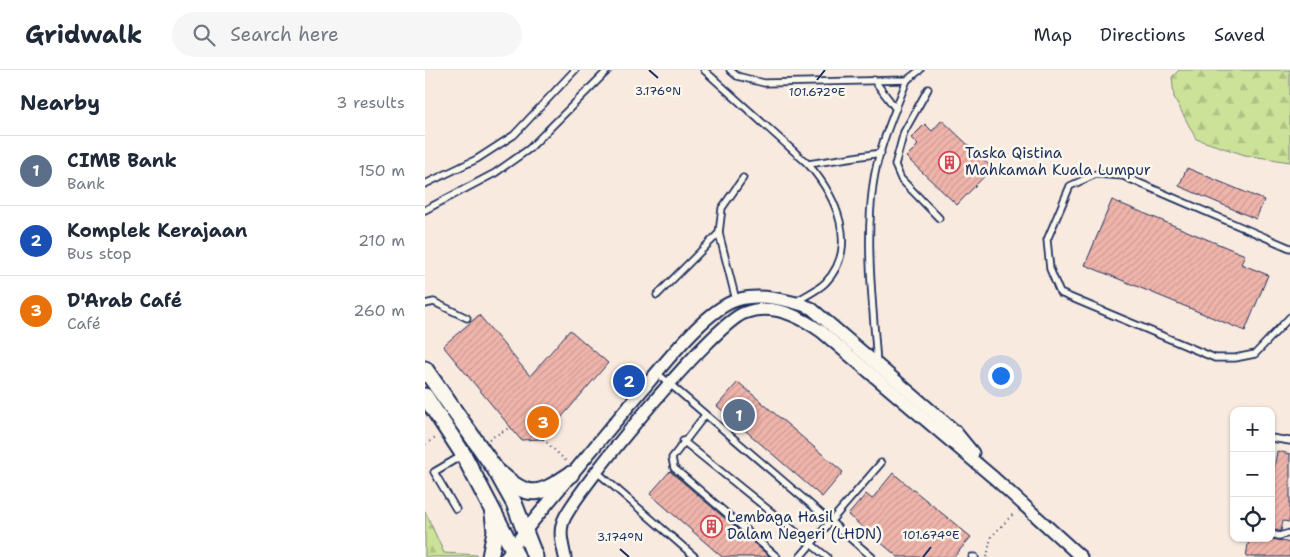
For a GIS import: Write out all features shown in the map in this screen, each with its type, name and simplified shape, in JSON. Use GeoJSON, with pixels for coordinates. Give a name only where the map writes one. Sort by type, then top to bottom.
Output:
{"type":"FeatureCollection","features":[{"type":"Feature","properties":{"kind":"street"},"geometry":{"type":"LineString","coordinates":[[495,469],[516,487],[537,493],[550,488],[714,312],[736,300],[751,297],[795,302],[811,308],[831,323],[955,431],[994,478]]}},
{"type":"Feature","properties":{"kind":"street"},"geometry":{"type":"LineString","coordinates":[[565,557],[560,538],[565,517],[596,471],[725,325],[744,313],[759,310],[792,314],[822,332],[994,478],[1081,557]]}},
{"type":"Feature","properties":{"kind":"street"},"geometry":{"type":"LineString","coordinates":[[425,369],[495,469],[514,503],[535,557]]}},
{"type":"Feature","properties":{"kind":"street"},"geometry":{"type":"LineString","coordinates":[[425,396],[463,454],[491,504],[512,554]]}},
{"type":"Feature","properties":{"kind":"street"},"geometry":{"type":"LineString","coordinates":[[512,554],[525,530],[568,468]]}},
{"type":"Feature","properties":{"kind":"street"},"geometry":{"type":"LineString","coordinates":[[491,504],[495,531],[491,557]]}},
{"type":"Feature","properties":{"kind":"lane"},"geometry":{"type":"LineString","coordinates":[[425,184],[477,159],[514,135],[575,70]]}},
{"type":"Feature","properties":{"kind":"lane"},"geometry":{"type":"LineString","coordinates":[[425,210],[495,172],[529,149],[608,70]]}},
{"type":"Feature","properties":{"kind":"lane"},"geometry":{"type":"LineString","coordinates":[[704,70],[808,164],[818,176],[831,199],[845,238],[841,258],[825,283],[795,302]]}},
{"type":"Feature","properties":{"kind":"lane"},"geometry":{"type":"LineString","coordinates":[[730,70],[737,76],[764,83],[907,80]]}},
{"type":"Feature","properties":{"kind":"lane"},"geometry":{"type":"LineString","coordinates":[[877,364],[869,251],[873,183],[886,131],[907,80],[920,70]]}},
{"type":"Feature","properties":{"kind":"lane"},"geometry":{"type":"LineString","coordinates":[[874,80],[895,109]]}},
{"type":"Feature","properties":{"kind":"lane"},"geometry":{"type":"LineString","coordinates":[[928,89],[904,132],[895,165],[901,179],[939,218]]}},
{"type":"Feature","properties":{"kind":"lane"},"geometry":{"type":"LineString","coordinates":[[808,164],[881,153]]}},
{"type":"Feature","properties":{"kind":"lane"},"geometry":{"type":"LineString","coordinates":[[1290,248],[1123,176],[1096,174],[1070,186],[1047,240],[1051,269],[1060,293],[1215,358],[1235,358],[1255,354],[1290,317]]}},
{"type":"Feature","properties":{"kind":"lane"},"geometry":{"type":"LineString","coordinates":[[736,300],[719,233],[722,208],[743,178]]}},
{"type":"Feature","properties":{"kind":"lane"},"geometry":{"type":"LineString","coordinates":[[657,295],[719,233]]}},
{"type":"Feature","properties":{"kind":"lane"},"geometry":{"type":"LineString","coordinates":[[425,304],[434,302],[467,318]]}},
{"type":"Feature","properties":{"kind":"lane"},"geometry":{"type":"LineString","coordinates":[[657,373],[872,557]]}},
{"type":"Feature","properties":{"kind":"lane"},"geometry":{"type":"LineString","coordinates":[[705,415],[683,441],[672,458],[674,468],[777,557]]}},
{"type":"Feature","properties":{"kind":"lane"},"geometry":{"type":"LineString","coordinates":[[1275,439],[1290,441]]}},
{"type":"Feature","properties":{"kind":"lane"},"geometry":{"type":"LineString","coordinates":[[683,441],[827,557]]}},
{"type":"Feature","properties":{"kind":"lane"},"geometry":{"type":"LineString","coordinates":[[456,509],[434,472],[463,454]]}},
{"type":"Feature","properties":{"kind":"lane"},"geometry":{"type":"LineString","coordinates":[[800,557],[830,521],[868,481],[881,463]]}},
{"type":"Feature","properties":{"kind":"lane"},"geometry":{"type":"LineString","coordinates":[[596,471],[695,557]]}},
{"type":"Feature","properties":{"kind":"lane"},"geometry":{"type":"LineString","coordinates":[[1275,535],[1279,536],[1290,533]]}},
{"type":"Feature","properties":{"kind":"path"},"geometry":{"type":"LineString","coordinates":[[487,441],[511,427]]}},
{"type":"Feature","properties":{"kind":"path"},"geometry":{"type":"LineString","coordinates":[[425,444],[438,436]]}},
{"type":"Feature","properties":{"kind":"path"},"geometry":{"type":"LineString","coordinates":[[543,439],[568,468]]}},
{"type":"Feature","properties":{"kind":"path"},"geometry":{"type":"LineString","coordinates":[[987,557],[991,537],[1023,504]]}},
{"type":"Feature","properties":{"kind":"green space"},"geometry":{"type":"Polygon","coordinates":[[[1179,70],[1290,70],[1290,162],[1245,155],[1196,139],[1174,97],[1172,77],[1179,70]]]}},
{"type":"Feature","properties":{"kind":"green space"},"geometry":{"type":"Polygon","coordinates":[[[425,511],[444,553],[477,555],[476,557],[425,557],[425,511]]]}},
{"type":"Feature","properties":{"kind":"building","name":"Taska Qistina Mahkamah Kuala Lumpur"},"geometry":{"type":"Polygon","coordinates":[[[942,120],[992,168],[957,205],[906,157],[918,145],[911,138],[925,124],[932,131],[942,120]]]}},
{"type":"Feature","properties":{"kind":"building"},"geometry":{"type":"Polygon","coordinates":[[[1187,168],[1264,200],[1256,219],[1179,186],[1187,168]]]}},
{"type":"Feature","properties":{"kind":"building"},"geometry":{"type":"Polygon","coordinates":[[[1112,200],[1245,255],[1241,264],[1268,275],[1245,331],[1085,265],[1112,200]]]}},
{"type":"Feature","properties":{"kind":"building"},"geometry":{"type":"Polygon","coordinates":[[[479,315],[530,376],[570,330],[608,363],[543,439],[521,440],[443,346],[479,315]]]}},
{"type":"Feature","properties":{"kind":"building"},"geometry":{"type":"Polygon","coordinates":[[[738,382],[843,472],[822,497],[717,406],[738,382]]]}},
{"type":"Feature","properties":{"kind":"building"},"geometry":{"type":"Polygon","coordinates":[[[1277,451],[1290,454],[1290,515],[1289,522],[1283,521],[1281,531],[1275,530],[1275,463],[1277,451]]]}},
{"type":"Feature","properties":{"kind":"building","name":"Lembaga Hasil Dalam Negeri (LHDN)"},"geometry":{"type":"Polygon","coordinates":[[[670,471],[770,557],[722,557],[650,494],[670,471]]]}},
{"type":"Feature","properties":{"kind":"building"},"geometry":{"type":"Polygon","coordinates":[[[893,473],[971,537],[954,557],[898,557],[848,515],[866,494],[872,499],[893,473]]]}},
{"type":"Feature","properties":{"kind":"building"},"geometry":{"type":"Polygon","coordinates":[[[1275,539],[1290,543],[1290,557],[1246,557],[1248,542],[1275,542],[1275,539]]]}},
{"type":"Feature","properties":{"kind":"place","name":"Taska Qistina Mahkamah Kuala Lumpur"},"geometry":{"type":"Point","coordinates":[949,162]}},
{"type":"Feature","properties":{"kind":"place","name":"Komplek Kerajaan"},"geometry":{"type":"Point","coordinates":[629,381]}},
{"type":"Feature","properties":{"kind":"place","name":"CIMB Bank"},"geometry":{"type":"Point","coordinates":[739,415]}},
{"type":"Feature","properties":{"kind":"place","name":"D'Arab Café"},"geometry":{"type":"Point","coordinates":[543,422]}},
{"type":"Feature","properties":{"kind":"place","name":"Lembaga Hasil Dalam Negeri (LHDN)"},"geometry":{"type":"Point","coordinates":[711,526]}}]}
